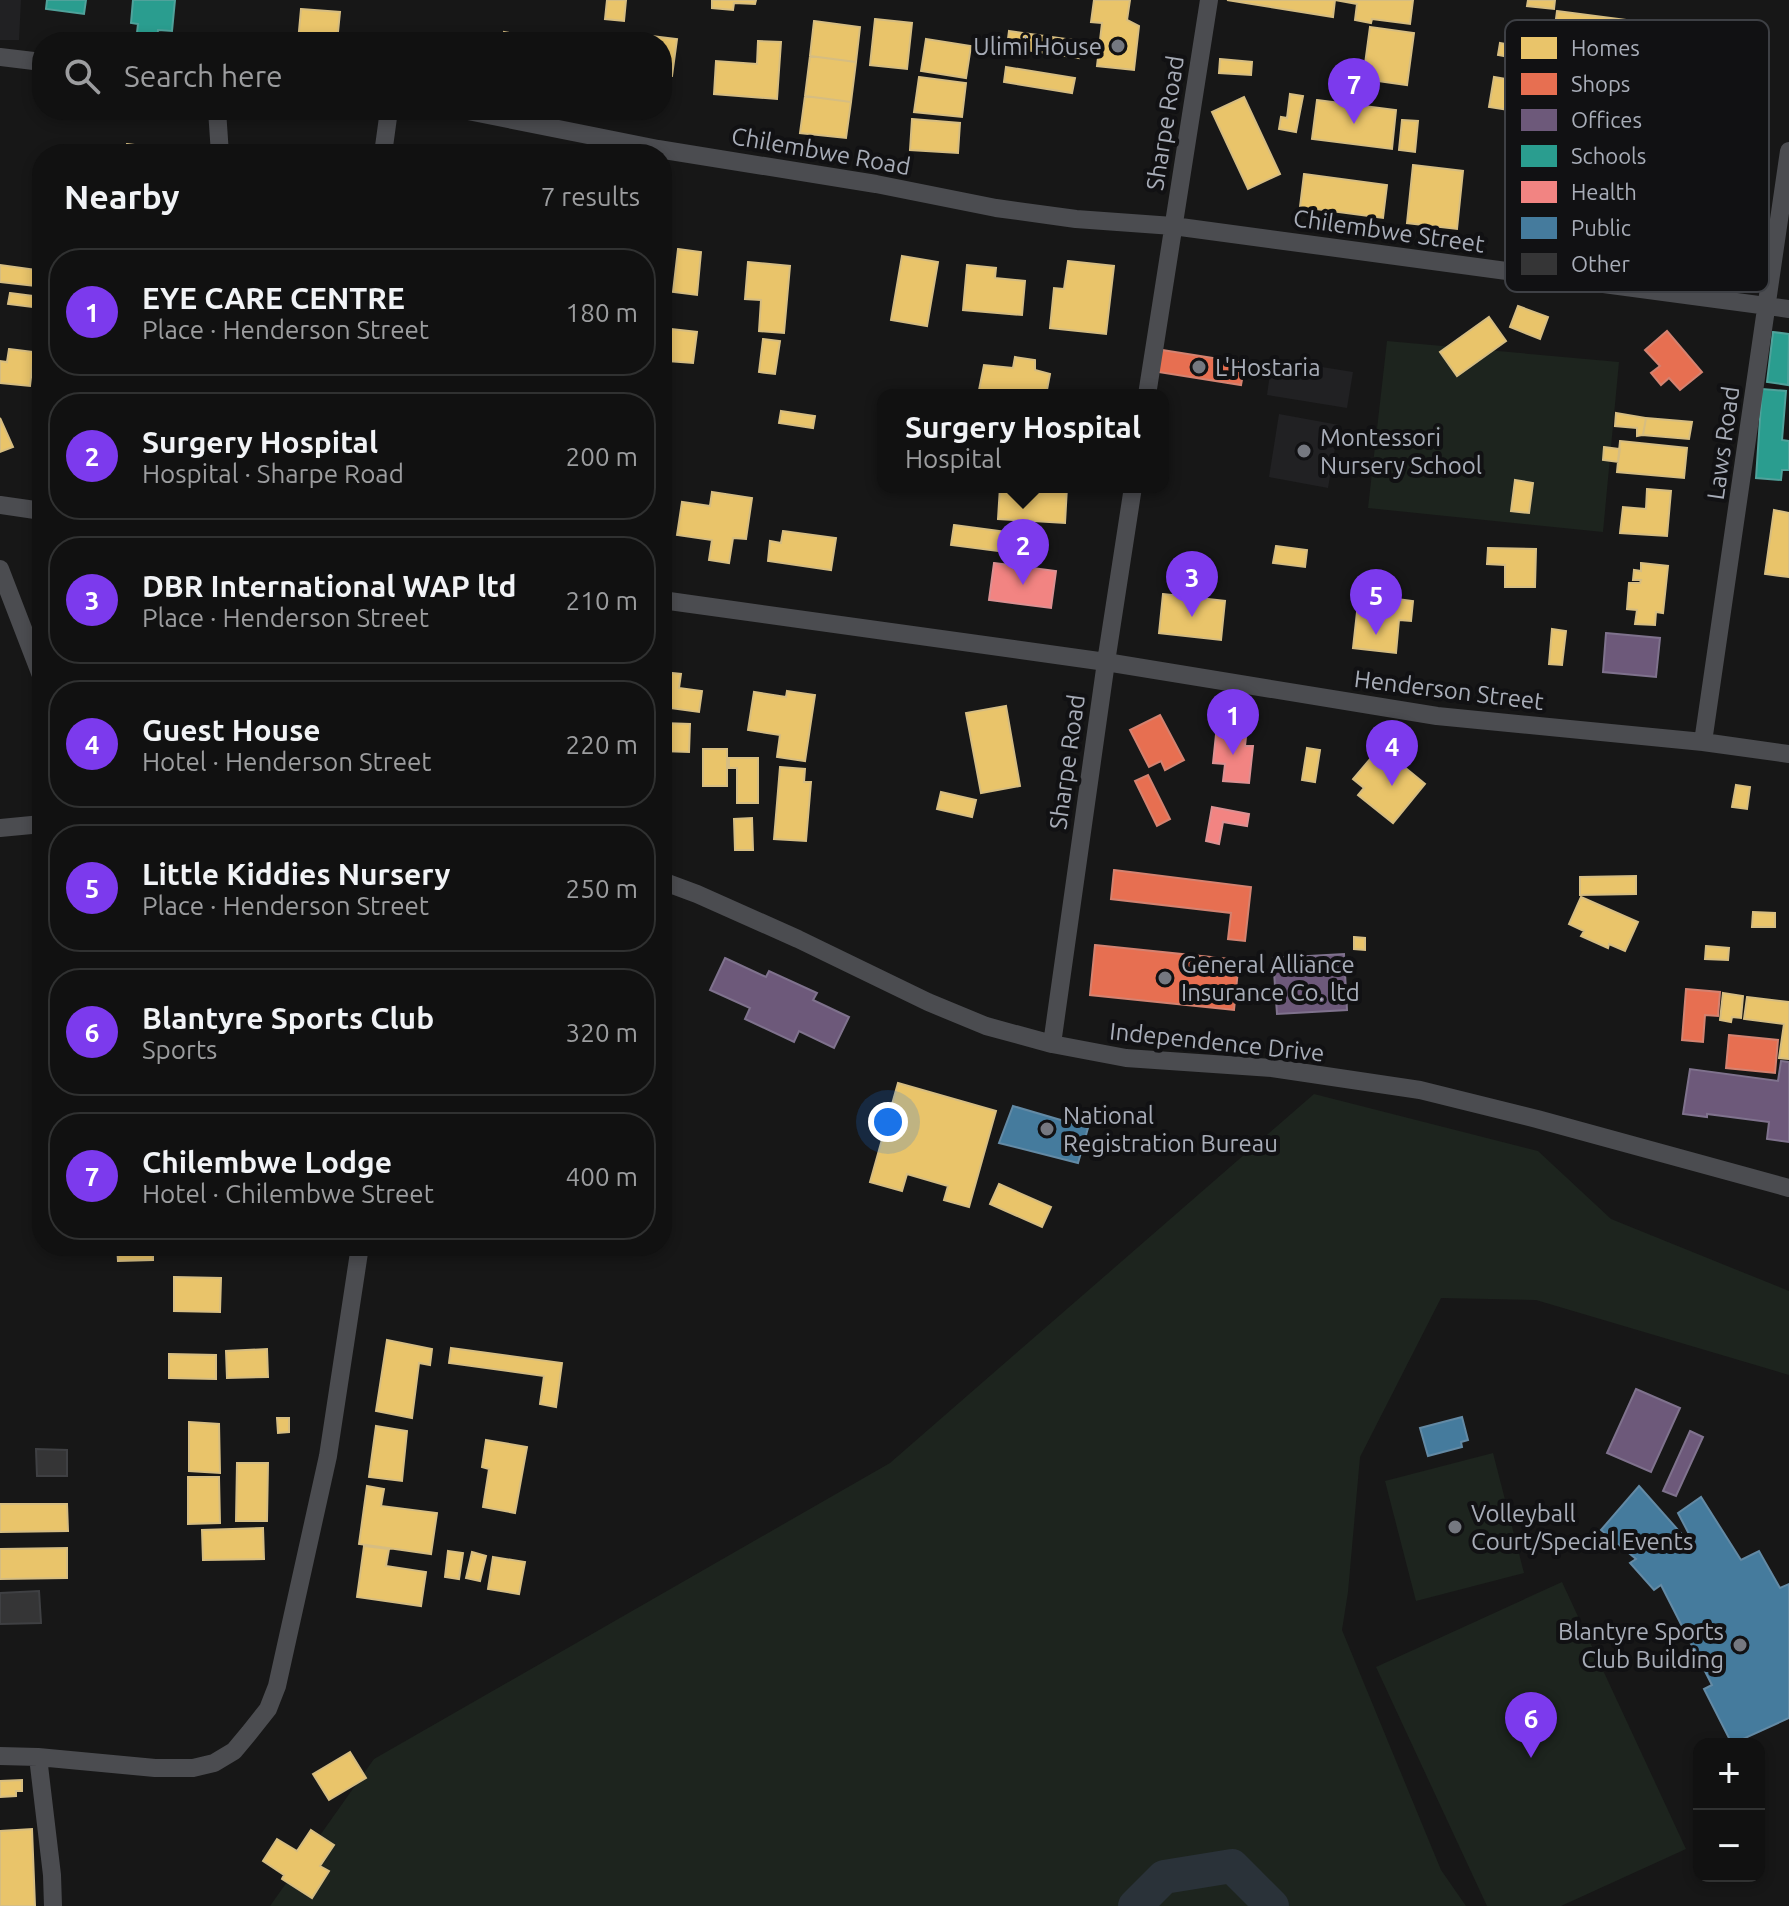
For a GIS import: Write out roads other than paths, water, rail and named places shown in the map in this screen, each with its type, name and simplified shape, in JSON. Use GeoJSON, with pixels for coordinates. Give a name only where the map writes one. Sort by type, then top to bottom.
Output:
{"type":"FeatureCollection","features":[{"type":"Feature","properties":{"kind":"street","name":"Sharpe Road"},"geometry":{"type":"LineString","coordinates":[[1148,389],[1209,0]]}},
{"type":"Feature","properties":{"kind":"street"},"geometry":{"type":"LineString","coordinates":[[0,57],[32,61]]}},
{"type":"Feature","properties":{"kind":"street"},"geometry":{"type":"LineString","coordinates":[[218,120],[219,144]]}},
{"type":"Feature","properties":{"kind":"street"},"geometry":{"type":"LineString","coordinates":[[384,144],[388,120]]}},
{"type":"Feature","properties":{"kind":"street","name":"Chilembwe Road"},"geometry":{"type":"LineString","coordinates":[[513,120],[633,144]]}},
{"type":"Feature","properties":{"kind":"street","name":"Chilembwe Road"},"geometry":{"type":"LineString","coordinates":[[672,151],[876,184],[996,208],[1076,219],[1173,226]]}},
{"type":"Feature","properties":{"kind":"street","name":"Laws Road"},"geometry":{"type":"LineString","coordinates":[[1703,742],[1789,151]]}},
{"type":"Feature","properties":{"kind":"street","name":"Chilembwe Street"},"geometry":{"type":"LineString","coordinates":[[1173,226],[1505,271]]}},
{"type":"Feature","properties":{"kind":"street","name":"Chilembwe Street"},"geometry":{"type":"LineString","coordinates":[[1664,292],[1789,309]]}},
{"type":"Feature","properties":{"kind":"street","name":"Sharpe Road"},"geometry":{"type":"LineString","coordinates":[[1052,1044],[1132,493]]}},
{"type":"Feature","properties":{"kind":"street"},"geometry":{"type":"LineString","coordinates":[[0,505],[32,510]]}},
{"type":"Feature","properties":{"kind":"street"},"geometry":{"type":"LineString","coordinates":[[0,569],[32,652]]}},
{"type":"Feature","properties":{"kind":"street","name":"Henderson Street"},"geometry":{"type":"LineString","coordinates":[[672,601],[1106,662],[1437,716],[1703,742],[1789,754]]}},
{"type":"Feature","properties":{"kind":"street"},"geometry":{"type":"LineString","coordinates":[[0,828],[32,825]]}},
{"type":"Feature","properties":{"kind":"street","name":"Independence Drive"},"geometry":{"type":"LineString","coordinates":[[672,885],[798,939],[928,1002],[986,1026],[1052,1044],[1126,1058],[1272,1068],[1420,1090],[1789,1188]]}},
{"type":"Feature","properties":{"kind":"street"},"geometry":{"type":"LineString","coordinates":[[0,1756],[193,1768],[214,1763],[234,1751],[268,1709],[277,1686],[328,1456],[358,1256]]}},
{"type":"Feature","properties":{"kind":"street"},"geometry":{"type":"LineString","coordinates":[[38,1757],[53,1906]]}},
{"type":"Feature","properties":{"kind":"waterway"},"geometry":{"type":"LineString","coordinates":[[1135,1906],[1164,1877],[1232,1866],[1272,1906]]}},
{"type":"Feature","properties":{"kind":"place","name":"Ulimi House"},"geometry":{"type":"Point","coordinates":[1118,46]}},
{"type":"Feature","properties":{"kind":"place","name":"Chilembwe Lodge"},"geometry":{"type":"Point","coordinates":[1354,124]}},
{"type":"Feature","properties":{"kind":"place","name":"L'Hostaria"},"geometry":{"type":"Point","coordinates":[1199,367]}},
{"type":"Feature","properties":{"kind":"place","name":"Montessori Nursery School"},"geometry":{"type":"Point","coordinates":[1304,451]}},
{"type":"Feature","properties":{"kind":"place","name":"Surgery Hospital"},"geometry":{"type":"Point","coordinates":[1023,585]}},
{"type":"Feature","properties":{"kind":"place","name":"DBR International WAP ltd"},"geometry":{"type":"Point","coordinates":[1192,617]}},
{"type":"Feature","properties":{"kind":"place","name":"Little Kiddies Nursery"},"geometry":{"type":"Point","coordinates":[1376,635]}},
{"type":"Feature","properties":{"kind":"place","name":"EYE CARE CENTRE"},"geometry":{"type":"Point","coordinates":[1233,755]}},
{"type":"Feature","properties":{"kind":"place","name":"Guest House"},"geometry":{"type":"Point","coordinates":[1392,786]}},
{"type":"Feature","properties":{"kind":"place","name":"General Alliance Insurance Co. ltd"},"geometry":{"type":"Point","coordinates":[1165,978]}},
{"type":"Feature","properties":{"kind":"place","name":"National Registration Bureau"},"geometry":{"type":"Point","coordinates":[1047,1129]}},
{"type":"Feature","properties":{"kind":"place","name":"Volleyball Court/Special Events"},"geometry":{"type":"Point","coordinates":[1455,1527]}},
{"type":"Feature","properties":{"kind":"place","name":"Blantyre Sports Club Building"},"geometry":{"type":"Point","coordinates":[1740,1645]}},
{"type":"Feature","properties":{"kind":"place","name":"Blantyre Sports Club"},"geometry":{"type":"Point","coordinates":[1531,1758]}}]}
